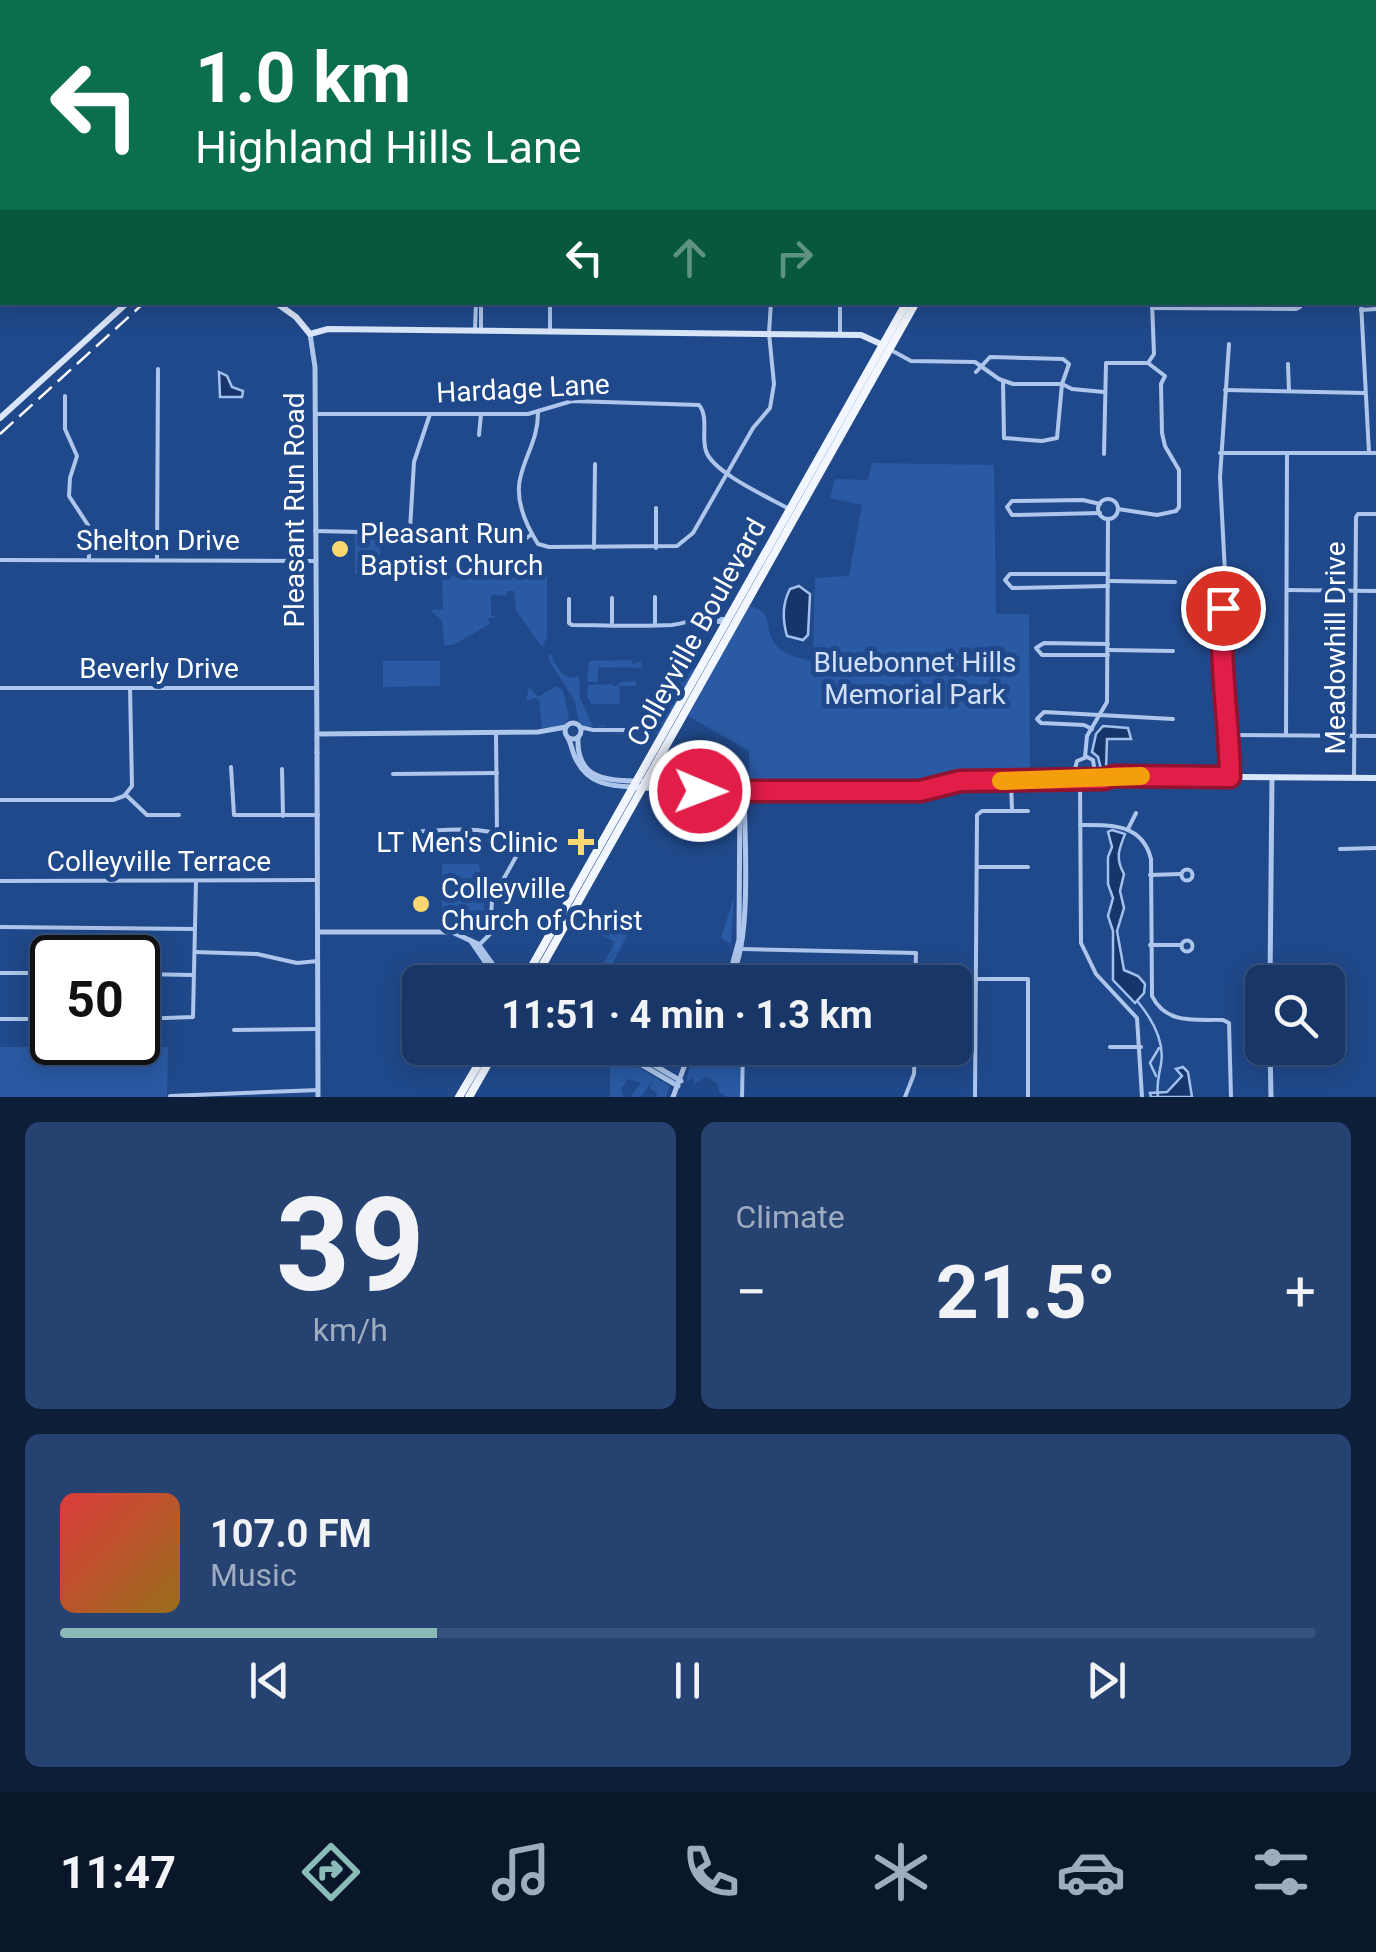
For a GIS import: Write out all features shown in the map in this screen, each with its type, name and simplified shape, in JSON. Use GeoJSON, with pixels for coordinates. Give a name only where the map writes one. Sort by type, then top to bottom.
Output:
{"type":"FeatureCollection","features":[{"type":"Feature","properties":{"kind":"main road"},"geometry":{"type":"LineString","coordinates":[[0,418],[125,305]]}},
{"type":"Feature","properties":{"kind":"main road"},"geometry":{"type":"LineString","coordinates":[[279,305],[310,334],[328,329],[861,334],[887,348]]}},
{"type":"Feature","properties":{"kind":"main road","name":"Colleyville Boulevard"},"geometry":{"type":"LineString","coordinates":[[887,348],[906,305]]}},
{"type":"Feature","properties":{"kind":"main road","name":"Colleyville Boulevard"},"geometry":{"type":"LineString","coordinates":[[542,965],[731,623],[914,305]]}},
{"type":"Feature","properties":{"kind":"main road","name":"Colleyville Boulevard"},"geometry":{"type":"LineString","coordinates":[[731,623],[791,510],[835,440]]}},
{"type":"Feature","properties":{"kind":"main road"},"geometry":{"type":"LineString","coordinates":[[640,785],[700,791],[922,786],[960,776],[1376,778]]}},
{"type":"Feature","properties":{"kind":"main road"},"geometry":{"type":"LineString","coordinates":[[1077,776],[1111,776]]}},
{"type":"Feature","properties":{"kind":"main road"},"geometry":{"type":"LineString","coordinates":[[640,785],[742,788]]}},
{"type":"Feature","properties":{"kind":"main road","name":"Colleyville Boulevard"},"geometry":{"type":"LineString","coordinates":[[531,965],[640,785]]}},
{"type":"Feature","properties":{"kind":"main road"},"geometry":{"type":"LineString","coordinates":[[700,791],[717,785]]}},
{"type":"Feature","properties":{"kind":"main road"},"geometry":{"type":"LineString","coordinates":[[459,1097],[478,1065]]}},
{"type":"Feature","properties":{"kind":"main road"},"geometry":{"type":"LineString","coordinates":[[469,1097],[487,1065]]}},
{"type":"Feature","properties":{"kind":"street"},"geometry":{"type":"LineString","coordinates":[[478,305],[478,330]]}},
{"type":"Feature","properties":{"kind":"street"},"geometry":{"type":"LineString","coordinates":[[550,305],[550,330]]}},
{"type":"Feature","properties":{"kind":"street"},"geometry":{"type":"LineString","coordinates":[[538,413],[538,432],[519,486],[524,515],[542,547],[677,546],[689,538],[772,402],[772,305]]}},
{"type":"Feature","properties":{"kind":"street"},"geometry":{"type":"LineString","coordinates":[[840,305],[840,334]]}},
{"type":"Feature","properties":{"kind":"street"},"geometry":{"type":"LineString","coordinates":[[1361,305],[1369,453]]}},
{"type":"Feature","properties":{"kind":"street"},"geometry":{"type":"LineString","coordinates":[[1148,363],[1154,354],[1152,306],[1300,306]]}},
{"type":"Feature","properties":{"kind":"street"},"geometry":{"type":"LineString","coordinates":[[1361,310],[1376,309]]}},
{"type":"Feature","properties":{"kind":"street","name":"Pleasant Run Road"},"geometry":{"type":"LineString","coordinates":[[310,334],[316,414],[318,1093]]}},
{"type":"Feature","properties":{"kind":"street"},"geometry":{"type":"LineString","coordinates":[[1229,344],[1220,453],[1225,552],[1221,667],[1230,777]]}},
{"type":"Feature","properties":{"kind":"street"},"geometry":{"type":"LineString","coordinates":[[887,348],[911,361],[975,362],[1004,381],[1062,384],[1072,389],[1104,392]]}},
{"type":"Feature","properties":{"kind":"street"},"geometry":{"type":"LineString","coordinates":[[976,372],[990,357],[1063,359],[1069,364],[1062,384],[1057,438],[1004,438],[1004,381]]}},
{"type":"Feature","properties":{"kind":"street"},"geometry":{"type":"LineString","coordinates":[[1104,454],[1106,363],[1148,363],[1165,376],[1162,433],[1179,470],[1176,511],[1157,515],[1118,509],[1111,500],[1100,504],[1083,500],[1012,501],[1007,507],[1012,515],[1100,513],[1108,518]]}},
{"type":"Feature","properties":{"kind":"street"},"geometry":{"type":"LineString","coordinates":[[1288,364],[1289,391]]}},
{"type":"Feature","properties":{"kind":"street"},"geometry":{"type":"LineString","coordinates":[[157,560],[158,368]]}},
{"type":"Feature","properties":{"kind":"street"},"geometry":{"type":"LineString","coordinates":[[1225,390],[1365,393]]}},
{"type":"Feature","properties":{"kind":"street"},"geometry":{"type":"LineString","coordinates":[[65,396],[65,430],[77,459],[70,478],[70,496],[88,525],[89,560]]}},
{"type":"Feature","properties":{"kind":"street","name":"Hardage Lane"},"geometry":{"type":"LineString","coordinates":[[316,414],[538,413],[572,402],[700,404],[704,410],[706,450],[713,463],[727,472]]}},
{"type":"Feature","properties":{"kind":"street"},"geometry":{"type":"LineString","coordinates":[[315,530],[405,533],[410,528],[414,462],[430,414]]}},
{"type":"Feature","properties":{"kind":"street"},"geometry":{"type":"LineString","coordinates":[[479,435],[481,414]]}},
{"type":"Feature","properties":{"kind":"street"},"geometry":{"type":"LineString","coordinates":[[1220,453],[1376,453]]}},
{"type":"Feature","properties":{"kind":"street"},"geometry":{"type":"LineString","coordinates":[[1286,735],[1287,453]]}},
{"type":"Feature","properties":{"kind":"street"},"geometry":{"type":"LineString","coordinates":[[594,548],[595,464]]}},
{"type":"Feature","properties":{"kind":"street"},"geometry":{"type":"LineString","coordinates":[[727,472],[791,510]]}},
{"type":"Feature","properties":{"kind":"street"},"geometry":{"type":"LineString","coordinates":[[1100,504],[1100,513]]}},
{"type":"Feature","properties":{"kind":"street"},"geometry":{"type":"LineString","coordinates":[[656,508],[656,548]]}},
{"type":"Feature","properties":{"kind":"street"},"geometry":{"type":"LineString","coordinates":[[1108,518],[1118,509]]}},
{"type":"Feature","properties":{"kind":"street","name":"Meadowhill Drive"},"geometry":{"type":"LineString","coordinates":[[1354,778],[1356,518],[1358,514],[1376,514]]}},
{"type":"Feature","properties":{"kind":"street"},"geometry":{"type":"LineString","coordinates":[[1085,757],[1086,740],[1107,702],[1108,518]]}},
{"type":"Feature","properties":{"kind":"street"},"geometry":{"type":"LineString","coordinates":[[410,528],[451,530],[457,535]]}},
{"type":"Feature","properties":{"kind":"street"},"geometry":{"type":"LineString","coordinates":[[517,545],[532,534]]}},
{"type":"Feature","properties":{"kind":"street","name":"Shelton Drive"},"geometry":{"type":"LineString","coordinates":[[0,560],[315,561]]}},
{"type":"Feature","properties":{"kind":"street"},"geometry":{"type":"LineString","coordinates":[[1108,580],[1012,588],[1005,580],[1010,574],[1174,582]]}},
{"type":"Feature","properties":{"kind":"street"},"geometry":{"type":"LineString","coordinates":[[1287,590],[1376,591]]}},
{"type":"Feature","properties":{"kind":"street"},"geometry":{"type":"LineString","coordinates":[[612,598],[612,625]]}},
{"type":"Feature","properties":{"kind":"street"},"geometry":{"type":"LineString","coordinates":[[655,598],[656,625]]}},
{"type":"Feature","properties":{"kind":"street"},"geometry":{"type":"LineString","coordinates":[[569,599],[572,625],[656,625],[706,620],[731,623]]}},
{"type":"Feature","properties":{"kind":"street"},"geometry":{"type":"LineString","coordinates":[[1108,650],[1044,643],[1036,648],[1042,655],[1173,650]]}},
{"type":"Feature","properties":{"kind":"street","name":"Beverly Drive"},"geometry":{"type":"LineString","coordinates":[[0,688],[317,688]]}},
{"type":"Feature","properties":{"kind":"street"},"geometry":{"type":"LineString","coordinates":[[0,800],[113,800],[126,795],[132,786],[130,688]]}},
{"type":"Feature","properties":{"kind":"street"},"geometry":{"type":"LineString","coordinates":[[1092,729],[1084,725],[1042,723],[1037,719],[1044,712],[1173,719]]}},
{"type":"Feature","properties":{"kind":"street"},"geometry":{"type":"LineString","coordinates":[[566,733],[572,723],[593,730],[652,730]]}},
{"type":"Feature","properties":{"kind":"street"},"geometry":{"type":"LineString","coordinates":[[579,761],[580,727]]}},
{"type":"Feature","properties":{"kind":"street"},"geometry":{"type":"LineString","coordinates":[[318,734],[548,731],[579,736],[593,730]]}},
{"type":"Feature","properties":{"kind":"street"},"geometry":{"type":"LineString","coordinates":[[548,731],[566,740],[579,761],[607,786],[640,785]]}},
{"type":"Feature","properties":{"kind":"street"},"geometry":{"type":"LineString","coordinates":[[496,732],[496,833]]}},
{"type":"Feature","properties":{"kind":"street"},"geometry":{"type":"LineString","coordinates":[[566,733],[573,751]]}},
{"type":"Feature","properties":{"kind":"street"},"geometry":{"type":"LineString","coordinates":[[1229,735],[1376,736]]}},
{"type":"Feature","properties":{"kind":"street"},"geometry":{"type":"LineString","coordinates":[[1095,773],[1093,760],[1085,757],[1077,761],[1081,943],[1096,974],[1138,1018],[1142,1097]]}},
{"type":"Feature","properties":{"kind":"street"},"geometry":{"type":"LineString","coordinates":[[231,766],[232,814],[318,816]]}},
{"type":"Feature","properties":{"kind":"street"},"geometry":{"type":"LineString","coordinates":[[282,768],[283,816]]}},
{"type":"Feature","properties":{"kind":"street"},"geometry":{"type":"LineString","coordinates":[[393,774],[497,772]]}},
{"type":"Feature","properties":{"kind":"street"},"geometry":{"type":"LineString","coordinates":[[1011,777],[1012,811]]}},
{"type":"Feature","properties":{"kind":"street"},"geometry":{"type":"LineString","coordinates":[[1270,965],[1272,777]]}},
{"type":"Feature","properties":{"kind":"street"},"geometry":{"type":"LineString","coordinates":[[734,965],[740,947],[742,788]]}},
{"type":"Feature","properties":{"kind":"street"},"geometry":{"type":"LineString","coordinates":[[126,795],[147,815],[179,815]]}},
{"type":"Feature","properties":{"kind":"street"},"geometry":{"type":"LineString","coordinates":[[975,1097],[980,812],[1028,811]]}},
{"type":"Feature","properties":{"kind":"street"},"geometry":{"type":"LineString","coordinates":[[1128,828],[1136,812]]}},
{"type":"Feature","properties":{"kind":"street"},"geometry":{"type":"LineString","coordinates":[[1080,825],[1128,828],[1148,847],[1152,990],[1162,1011],[1178,1018],[1229,1023],[1231,1097]]}},
{"type":"Feature","properties":{"kind":"street"},"geometry":{"type":"LineString","coordinates":[[405,832],[496,833],[514,840],[519,850],[492,900],[490,934],[478,946]]}},
{"type":"Feature","properties":{"kind":"street"},"geometry":{"type":"LineString","coordinates":[[1340,849],[1376,848]]}},
{"type":"Feature","properties":{"kind":"street"},"geometry":{"type":"LineString","coordinates":[[977,867],[1028,867]]}},
{"type":"Feature","properties":{"kind":"street"},"geometry":{"type":"LineString","coordinates":[[1150,875],[1182,874]]}},
{"type":"Feature","properties":{"kind":"street","name":"Colleyville Terrace"},"geometry":{"type":"LineString","coordinates":[[0,881],[318,880]]}},
{"type":"Feature","properties":{"kind":"street"},"geometry":{"type":"LineString","coordinates":[[160,1019],[192,1018],[196,881]]}},
{"type":"Feature","properties":{"kind":"street"},"geometry":{"type":"LineString","coordinates":[[0,926],[195,929]]}},
{"type":"Feature","properties":{"kind":"street"},"geometry":{"type":"LineString","coordinates":[[318,932],[442,930],[469,939],[491,965]]}},
{"type":"Feature","properties":{"kind":"street"},"geometry":{"type":"LineString","coordinates":[[1150,945],[1181,945]]}},
{"type":"Feature","properties":{"kind":"street"},"geometry":{"type":"LineString","coordinates":[[740,947],[916,953],[916,965]]}},
{"type":"Feature","properties":{"kind":"street"},"geometry":{"type":"LineString","coordinates":[[195,952],[318,961]]}},
{"type":"Feature","properties":{"kind":"street"},"geometry":{"type":"LineString","coordinates":[[0,973],[30,972]]}},
{"type":"Feature","properties":{"kind":"street"},"geometry":{"type":"LineString","coordinates":[[160,974],[195,975]]}},
{"type":"Feature","properties":{"kind":"street"},"geometry":{"type":"LineString","coordinates":[[976,979],[1028,979],[1028,1097]]}},
{"type":"Feature","properties":{"kind":"street"},"geometry":{"type":"LineString","coordinates":[[0,1019],[30,1020]]}},
{"type":"Feature","properties":{"kind":"street"},"geometry":{"type":"LineString","coordinates":[[234,1030],[318,1029]]}},
{"type":"Feature","properties":{"kind":"street"},"geometry":{"type":"LineString","coordinates":[[1110,1048],[1141,1047]]}},
{"type":"Feature","properties":{"kind":"street"},"geometry":{"type":"LineString","coordinates":[[647,1065],[680,1083]]}},
{"type":"Feature","properties":{"kind":"street"},"geometry":{"type":"LineString","coordinates":[[652,1065],[680,1083]]}},
{"type":"Feature","properties":{"kind":"street"},"geometry":{"type":"LineString","coordinates":[[673,1097],[686,1065]]}},
{"type":"Feature","properties":{"kind":"street"},"geometry":{"type":"LineString","coordinates":[[742,1097],[743,1065]]}},
{"type":"Feature","properties":{"kind":"street"},"geometry":{"type":"LineString","coordinates":[[905,1097],[914,1065]]}},
{"type":"Feature","properties":{"kind":"street"},"geometry":{"type":"LineString","coordinates":[[1270,1065],[1270,1097]]}},
{"type":"Feature","properties":{"kind":"street"},"geometry":{"type":"LineString","coordinates":[[170,1096],[318,1093]]}},
{"type":"Feature","properties":{"kind":"green space","name":"Bluebonnet Hills Memorial Park"},"geometry":{"type":"Polygon","coordinates":[[[872,463],[994,465],[996,614],[1029,614],[1030,769],[972,770],[919,782],[749,781],[749,751],[688,716],[749,606],[766,617],[778,648],[813,661],[815,578],[849,576],[862,505],[830,498],[835,479],[868,480],[872,463]]]}},
{"type":"Feature","properties":{"kind":"green space"},"geometry":{"type":"Polygon","coordinates":[[[355,533],[381,534],[379,575],[355,574],[355,533]]]}},
{"type":"Feature","properties":{"kind":"green space"},"geometry":{"type":"Polygon","coordinates":[[[442,575],[547,576],[547,637],[542,647],[516,611],[514,591],[507,591],[507,596],[491,595],[491,615],[497,618],[488,618],[490,624],[453,645],[444,645],[442,620],[430,610],[443,609],[442,575]]]}},
{"type":"Feature","properties":{"kind":"green space"},"geometry":{"type":"Polygon","coordinates":[[[549,655],[553,655],[557,667],[567,677],[579,675],[580,698],[593,726],[605,722],[605,727],[590,728],[579,724],[575,701],[549,655]]]}},
{"type":"Feature","properties":{"kind":"green space"},"geometry":{"type":"Polygon","coordinates":[[[632,660],[632,665],[641,661],[642,668],[598,667],[598,682],[587,682],[589,661],[632,660]]]}},
{"type":"Feature","properties":{"kind":"green space"},"geometry":{"type":"Polygon","coordinates":[[[383,661],[440,661],[440,686],[383,687],[383,661]]]}},
{"type":"Feature","properties":{"kind":"green space"},"geometry":{"type":"Polygon","coordinates":[[[696,667],[659,734],[599,734],[655,731],[656,719],[669,709],[672,684],[696,667]]]}},
{"type":"Feature","properties":{"kind":"green space"},"geometry":{"type":"Polygon","coordinates":[[[636,681],[636,686],[619,686],[620,704],[592,704],[587,696],[588,685],[615,687],[621,682],[636,681]]]}},
{"type":"Feature","properties":{"kind":"green space"},"geometry":{"type":"Polygon","coordinates":[[[557,686],[563,691],[569,716],[563,727],[542,728],[539,700],[526,701],[529,687],[538,697],[557,686]]]}},
{"type":"Feature","properties":{"kind":"green space"},"geometry":{"type":"Polygon","coordinates":[[[442,864],[478,864],[486,886],[482,924],[442,923],[442,864]]]}},
{"type":"Feature","properties":{"kind":"green space"},"geometry":{"type":"Polygon","coordinates":[[[734,897],[731,944],[721,938],[734,897]]]}},
{"type":"Feature","properties":{"kind":"green space"},"geometry":{"type":"Polygon","coordinates":[[[624,911],[637,913],[639,918],[612,965],[603,965],[615,942],[582,924],[586,922],[609,937],[609,931],[615,931],[624,911]]]}},
{"type":"Feature","properties":{"kind":"green space"},"geometry":{"type":"Polygon","coordinates":[[[0,1047],[30,1047],[30,1065],[160,1065],[160,1047],[168,1047],[167,1097],[0,1097],[0,1047]]]}},
{"type":"Feature","properties":{"kind":"green space"},"geometry":{"type":"Polygon","coordinates":[[[610,1065],[634,1065],[670,1086],[666,1097],[654,1097],[658,1094],[650,1088],[652,1081],[641,1097],[630,1097],[641,1083],[628,1079],[621,1089],[624,1097],[610,1097],[610,1065]]]}},
{"type":"Feature","properties":{"kind":"green space"},"geometry":{"type":"Polygon","coordinates":[[[690,1065],[741,1065],[740,1097],[727,1097],[719,1092],[718,1084],[706,1077],[693,1085],[694,1077],[686,1082],[690,1065]]]}},
{"type":"Feature","properties":{"kind":"shaded area"},"geometry":{"type":"Polygon","coordinates":[[[219,372],[227,376],[232,387],[243,391],[242,397],[220,397],[219,372]]]}},
{"type":"Feature","properties":{"kind":"shaded area"},"geometry":{"type":"Polygon","coordinates":[[[799,586],[810,594],[808,635],[803,640],[787,636],[784,619],[787,595],[799,586]]]}},
{"type":"Feature","properties":{"kind":"shaded area"},"geometry":{"type":"Polygon","coordinates":[[[1103,726],[1128,728],[1131,739],[1107,739],[1106,769],[1101,769],[1092,752],[1096,734],[1103,726]]]}},
{"type":"Feature","properties":{"kind":"shaded area"},"geometry":{"type":"Polygon","coordinates":[[[1108,832],[1125,834],[1119,858],[1124,874],[1120,891],[1124,908],[1117,931],[1124,970],[1145,984],[1144,993],[1135,1003],[1113,980],[1113,931],[1108,916],[1113,898],[1108,884],[1112,847],[1108,832]]]}},
{"type":"Feature","properties":{"kind":"shaded area"},"geometry":{"type":"Polygon","coordinates":[[[1183,1067],[1188,1072],[1192,1097],[1151,1097],[1150,1093],[1167,1092],[1182,1076],[1176,1069],[1183,1067]]]}},
{"type":"Feature","properties":{"kind":"waterway"},"geometry":{"type":"LineString","coordinates":[[1138,1002],[1161,1047],[1158,1097]]}},
{"type":"Feature","properties":{"kind":"waterway"},"geometry":{"type":"LineString","coordinates":[[1156,1076],[1150,1063],[1159,1048]]}},
{"type":"Feature","properties":{"kind":"railway"},"geometry":{"type":"LineString","coordinates":[[0,434],[142,305]]}},
{"type":"Feature","properties":{"kind":"slow traffic"},"geometry":{"type":"LineString","coordinates":[[1001,781],[1141,776]]}},
{"type":"Feature","properties":{"kind":"place","name":"Pleasant Run Baptist Church"},"geometry":{"type":"Point","coordinates":[340,549]}},
{"type":"Feature","properties":{"kind":"place","name":"LT Men's Clinic"},"geometry":{"type":"Point","coordinates":[581,842]}},
{"type":"Feature","properties":{"kind":"place","name":"Colleyville Church of Christ"},"geometry":{"type":"Point","coordinates":[421,904]}},
{"type":"Feature","properties":{"kind":"route"},"geometry":{"type":"LineString","coordinates":[[700,791],[920,791],[973,780],[1230,777],[1220,644],[1223,608]]}}]}
